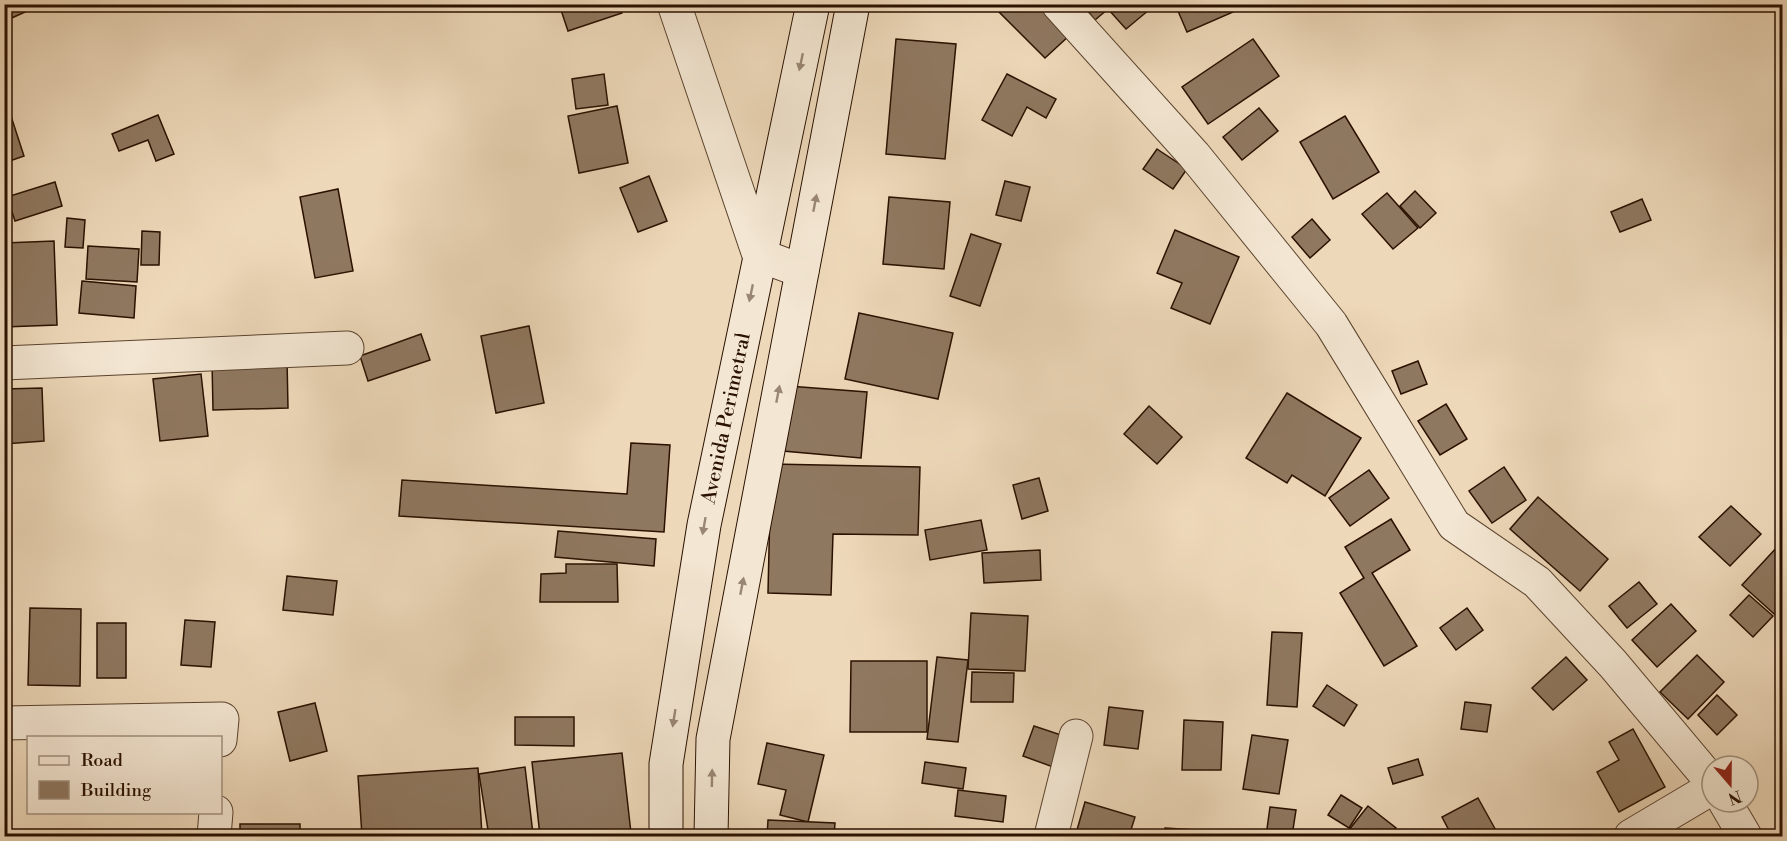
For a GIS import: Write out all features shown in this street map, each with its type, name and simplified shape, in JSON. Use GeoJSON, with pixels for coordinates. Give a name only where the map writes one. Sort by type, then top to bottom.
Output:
{"type":"FeatureCollection","features":[{"type":"Feature","properties":{"kind":"street"},"geometry":{"type":"LineString","coordinates":[[674,4],[759,255],[802,271]]}},
{"type":"Feature","properties":{"kind":"street","name":"Avenida Perimetral"},"geometry":{"type":"LineString","coordinates":[[666,837],[666,764],[704,525],[813,4]]}},
{"type":"Feature","properties":{"kind":"street"},"geometry":{"type":"LineString","coordinates":[[711,837],[713,739],[853,4]]}},
{"type":"Feature","properties":{"kind":"street"},"geometry":{"type":"LineString","coordinates":[[1059,4],[1194,155],[1331,324],[1454,525],[1537,582],[1613,664],[1700,768]]}},
{"type":"Feature","properties":{"kind":"street"},"geometry":{"type":"LineString","coordinates":[[4,363],[347,348]]}},
{"type":"Feature","properties":{"kind":"street"},"geometry":{"type":"LineString","coordinates":[[4,723],[222,719],[220,736]]}},
{"type":"Feature","properties":{"kind":"street"},"geometry":{"type":"LineString","coordinates":[[1051,837],[1076,736]]}},
{"type":"Feature","properties":{"kind":"street"},"geometry":{"type":"LineString","coordinates":[[1631,837],[1700,795]]}},
{"type":"Feature","properties":{"kind":"street"},"geometry":{"type":"LineString","coordinates":[[214,837],[216,814]]}},
{"type":"Feature","properties":{"kind":"street"},"geometry":{"type":"LineString","coordinates":[[1732,814],[1745,837]]}},
{"type":"Feature","properties":{"kind":"building"},"geometry":{"type":"Polygon","coordinates":[[[4,4],[35,4],[36,7],[5,21],[4,4]]]}},
{"type":"Feature","properties":{"kind":"building"},"geometry":{"type":"Polygon","coordinates":[[[559,4],[620,4],[622,13],[568,31],[559,4]]]}},
{"type":"Feature","properties":{"kind":"building"},"geometry":{"type":"Polygon","coordinates":[[[1005,4],[1041,4],[1071,34],[1045,58],[998,11],[1005,4]]]}},
{"type":"Feature","properties":{"kind":"building"},"geometry":{"type":"Polygon","coordinates":[[[1082,4],[1155,5],[1126,29],[1108,9],[1095,20],[1082,4]]]}},
{"type":"Feature","properties":{"kind":"building"},"geometry":{"type":"Polygon","coordinates":[[[1175,4],[1246,4],[1247,6],[1187,32],[1175,4]]]}},
{"type":"Feature","properties":{"kind":"building"},"geometry":{"type":"Polygon","coordinates":[[[896,39],[956,44],[945,159],[886,154],[896,39]]]}},
{"type":"Feature","properties":{"kind":"building"},"geometry":{"type":"Polygon","coordinates":[[[1253,39],[1279,76],[1208,124],[1182,87],[1253,39]]]}},
{"type":"Feature","properties":{"kind":"building"},"geometry":{"type":"Polygon","coordinates":[[[604,74],[608,105],[576,109],[572,79],[604,74]]]}},
{"type":"Feature","properties":{"kind":"building"},"geometry":{"type":"Polygon","coordinates":[[[1007,74],[1056,99],[1046,118],[1027,107],[1012,136],[982,120],[1007,74]]]}},
{"type":"Feature","properties":{"kind":"building"},"geometry":{"type":"Polygon","coordinates":[[[617,106],[628,163],[579,173],[568,116],[617,106]]]}},
{"type":"Feature","properties":{"kind":"building"},"geometry":{"type":"Polygon","coordinates":[[[1259,108],[1278,131],[1242,160],[1223,137],[1259,108]]]}},
{"type":"Feature","properties":{"kind":"building"},"geometry":{"type":"Polygon","coordinates":[[[9,110],[24,156],[4,163],[4,111],[9,110]]]}},
{"type":"Feature","properties":{"kind":"building"},"geometry":{"type":"Polygon","coordinates":[[[158,115],[174,154],[156,161],[148,140],[119,151],[112,134],[158,115]]]}},
{"type":"Feature","properties":{"kind":"building"},"geometry":{"type":"Polygon","coordinates":[[[1345,116],[1379,172],[1333,199],[1300,142],[1345,116]]]}},
{"type":"Feature","properties":{"kind":"building"},"geometry":{"type":"Polygon","coordinates":[[[1157,149],[1187,169],[1173,189],[1143,169],[1157,149]]]}},
{"type":"Feature","properties":{"kind":"building"},"geometry":{"type":"Polygon","coordinates":[[[649,176],[667,221],[638,232],[620,188],[649,176]]]}},
{"type":"Feature","properties":{"kind":"building"},"geometry":{"type":"Polygon","coordinates":[[[1005,181],[1030,187],[1021,221],[996,215],[1005,181]]]}},
{"type":"Feature","properties":{"kind":"building"},"geometry":{"type":"Polygon","coordinates":[[[55,182],[62,206],[15,221],[7,197],[55,182]]]}},
{"type":"Feature","properties":{"kind":"building"},"geometry":{"type":"Polygon","coordinates":[[[338,189],[353,271],[315,278],[300,197],[338,189]]]}},
{"type":"Feature","properties":{"kind":"building"},"geometry":{"type":"Polygon","coordinates":[[[1415,191],[1436,213],[1420,228],[1400,206],[1415,191]]]}},
{"type":"Feature","properties":{"kind":"building"},"geometry":{"type":"Polygon","coordinates":[[[1387,193],[1418,228],[1393,249],[1362,214],[1387,193]]]}},
{"type":"Feature","properties":{"kind":"building"},"geometry":{"type":"Polygon","coordinates":[[[889,197],[950,202],[944,269],[883,264],[889,197]]]}},
{"type":"Feature","properties":{"kind":"building"},"geometry":{"type":"Polygon","coordinates":[[[1642,199],[1651,220],[1620,232],[1611,212],[1642,199]]]}},
{"type":"Feature","properties":{"kind":"building"},"geometry":{"type":"Polygon","coordinates":[[[67,218],[85,220],[83,248],[65,247],[67,218]]]}},
{"type":"Feature","properties":{"kind":"building"},"geometry":{"type":"Polygon","coordinates":[[[1312,219],[1330,240],[1310,258],[1292,237],[1312,219]]]}},
{"type":"Feature","properties":{"kind":"building"},"geometry":{"type":"Polygon","coordinates":[[[1175,230],[1239,257],[1210,324],[1171,308],[1182,283],[1157,273],[1175,230]]]}},
{"type":"Feature","properties":{"kind":"building"},"geometry":{"type":"Polygon","coordinates":[[[142,231],[160,232],[159,265],[141,265],[142,231]]]}},
{"type":"Feature","properties":{"kind":"building"},"geometry":{"type":"Polygon","coordinates":[[[971,234],[1001,244],[980,306],[950,296],[971,234]]]}},
{"type":"Feature","properties":{"kind":"building"},"geometry":{"type":"Polygon","coordinates":[[[54,241],[57,325],[4,327],[4,243],[54,241]]]}},
{"type":"Feature","properties":{"kind":"building"},"geometry":{"type":"Polygon","coordinates":[[[88,246],[139,249],[137,282],[86,279],[88,246]]]}},
{"type":"Feature","properties":{"kind":"building"},"geometry":{"type":"Polygon","coordinates":[[[82,281],[136,286],[134,318],[79,313],[82,281]]]}},
{"type":"Feature","properties":{"kind":"building"},"geometry":{"type":"Polygon","coordinates":[[[859,313],[953,333],[938,399],[845,379],[859,313]]]}},
{"type":"Feature","properties":{"kind":"building"},"geometry":{"type":"Polygon","coordinates":[[[529,326],[544,403],[496,413],[481,336],[529,326]]]}},
{"type":"Feature","properties":{"kind":"building"},"geometry":{"type":"Polygon","coordinates":[[[421,334],[430,360],[368,381],[360,356],[421,334]]]}},
{"type":"Feature","properties":{"kind":"building"},"geometry":{"type":"Polygon","coordinates":[[[287,359],[288,408],[213,410],[212,361],[287,359]]]}},
{"type":"Feature","properties":{"kind":"building"},"geometry":{"type":"Polygon","coordinates":[[[1418,361],[1427,384],[1401,394],[1392,371],[1418,361]]]}},
{"type":"Feature","properties":{"kind":"building"},"geometry":{"type":"Polygon","coordinates":[[[201,374],[208,436],[160,441],[153,379],[201,374]]]}},
{"type":"Feature","properties":{"kind":"building"},"geometry":{"type":"Polygon","coordinates":[[[788,386],[867,392],[861,458],[783,451],[788,386]]]}},
{"type":"Feature","properties":{"kind":"building"},"geometry":{"type":"Polygon","coordinates":[[[42,388],[44,441],[4,444],[4,389],[42,388]]]}},
{"type":"Feature","properties":{"kind":"building"},"geometry":{"type":"Polygon","coordinates":[[[1287,393],[1361,438],[1325,496],[1292,475],[1287,483],[1246,458],[1287,393]]]}},
{"type":"Feature","properties":{"kind":"building"},"geometry":{"type":"Polygon","coordinates":[[[1446,404],[1467,439],[1440,455],[1418,421],[1446,404]]]}},
{"type":"Feature","properties":{"kind":"building"},"geometry":{"type":"Polygon","coordinates":[[[1149,406],[1182,437],[1157,464],[1124,434],[1149,406]]]}},
{"type":"Feature","properties":{"kind":"building"},"geometry":{"type":"Polygon","coordinates":[[[631,443],[670,445],[664,532],[399,516],[402,480],[627,494],[631,443]]]}},
{"type":"Feature","properties":{"kind":"building"},"geometry":{"type":"Polygon","coordinates":[[[771,464],[920,467],[918,535],[833,534],[831,595],[768,593],[771,464]]]}},
{"type":"Feature","properties":{"kind":"building"},"geometry":{"type":"Polygon","coordinates":[[[1504,467],[1526,500],[1492,523],[1469,491],[1504,467]]]}},
{"type":"Feature","properties":{"kind":"building"},"geometry":{"type":"Polygon","coordinates":[[[1369,470],[1389,498],[1350,526],[1329,498],[1369,470]]]}},
{"type":"Feature","properties":{"kind":"building"},"geometry":{"type":"Polygon","coordinates":[[[1039,478],[1048,511],[1022,519],[1013,485],[1039,478]]]}},
{"type":"Feature","properties":{"kind":"building"},"geometry":{"type":"Polygon","coordinates":[[[1538,497],[1608,559],[1580,591],[1510,529],[1538,497]]]}},
{"type":"Feature","properties":{"kind":"building"},"geometry":{"type":"Polygon","coordinates":[[[1731,506],[1761,534],[1730,566],[1699,537],[1731,506]]]}},
{"type":"Feature","properties":{"kind":"building"},"geometry":{"type":"Polygon","coordinates":[[[1391,519],[1410,550],[1372,573],[1417,646],[1384,666],[1340,593],[1364,578],[1345,547],[1391,519]]]}},
{"type":"Feature","properties":{"kind":"building"},"geometry":{"type":"Polygon","coordinates":[[[981,520],[987,550],[930,560],[925,530],[981,520]]]}},
{"type":"Feature","properties":{"kind":"building"},"geometry":{"type":"Polygon","coordinates":[[[558,531],[656,539],[654,566],[555,557],[558,531]]]}},
{"type":"Feature","properties":{"kind":"building"},"geometry":{"type":"Polygon","coordinates":[[[1778,546],[1782,550],[1782,621],[1742,585],[1778,546]]]}},
{"type":"Feature","properties":{"kind":"building"},"geometry":{"type":"Polygon","coordinates":[[[1040,550],[1041,580],[984,583],[982,553],[1040,550]]]}},
{"type":"Feature","properties":{"kind":"building"},"geometry":{"type":"Polygon","coordinates":[[[566,564],[617,564],[618,602],[540,602],[541,574],[566,573],[566,564]]]}},
{"type":"Feature","properties":{"kind":"building"},"geometry":{"type":"Polygon","coordinates":[[[287,576],[337,581],[333,615],[283,610],[287,576]]]}},
{"type":"Feature","properties":{"kind":"building"},"geometry":{"type":"Polygon","coordinates":[[[1639,582],[1657,604],[1627,628],[1609,606],[1639,582]]]}},
{"type":"Feature","properties":{"kind":"building"},"geometry":{"type":"Polygon","coordinates":[[[1749,595],[1773,616],[1753,637],[1730,615],[1749,595]]]}},
{"type":"Feature","properties":{"kind":"building"},"geometry":{"type":"Polygon","coordinates":[[[1671,604],[1696,631],[1657,667],[1632,640],[1671,604]]]}},
{"type":"Feature","properties":{"kind":"building"},"geometry":{"type":"Polygon","coordinates":[[[30,608],[81,609],[80,686],[28,685],[30,608]]]}},
{"type":"Feature","properties":{"kind":"building"},"geometry":{"type":"Polygon","coordinates":[[[1467,608],[1483,630],[1456,650],[1440,628],[1467,608]]]}},
{"type":"Feature","properties":{"kind":"building"},"geometry":{"type":"Polygon","coordinates":[[[971,613],[1028,616],[1025,671],[968,669],[971,613]]]}},
{"type":"Feature","properties":{"kind":"building"},"geometry":{"type":"Polygon","coordinates":[[[185,620],[215,622],[211,667],[181,665],[185,620]]]}},
{"type":"Feature","properties":{"kind":"building"},"geometry":{"type":"Polygon","coordinates":[[[97,623],[126,623],[126,678],[97,678],[97,623]]]}},
{"type":"Feature","properties":{"kind":"building"},"geometry":{"type":"Polygon","coordinates":[[[1272,632],[1302,633],[1297,707],[1267,705],[1272,632]]]}},
{"type":"Feature","properties":{"kind":"building"},"geometry":{"type":"Polygon","coordinates":[[[4,633],[8,633],[11,664],[4,664],[4,633]]]}},
{"type":"Feature","properties":{"kind":"building"},"geometry":{"type":"Polygon","coordinates":[[[1697,655],[1724,682],[1688,719],[1660,692],[1697,655]]]}},
{"type":"Feature","properties":{"kind":"building"},"geometry":{"type":"Polygon","coordinates":[[[937,657],[968,660],[958,742],[927,739],[937,657]]]}},
{"type":"Feature","properties":{"kind":"building"},"geometry":{"type":"Polygon","coordinates":[[[1566,657],[1587,680],[1553,710],[1532,688],[1566,657]]]}},
{"type":"Feature","properties":{"kind":"building"},"geometry":{"type":"Polygon","coordinates":[[[851,661],[927,661],[927,732],[850,732],[851,661]]]}},
{"type":"Feature","properties":{"kind":"building"},"geometry":{"type":"Polygon","coordinates":[[[972,672],[1014,673],[1013,702],[971,702],[972,672]]]}},
{"type":"Feature","properties":{"kind":"building"},"geometry":{"type":"Polygon","coordinates":[[[1327,685],[1357,705],[1344,726],[1313,706],[1327,685]]]}},
{"type":"Feature","properties":{"kind":"building"},"geometry":{"type":"Polygon","coordinates":[[[1717,695],[1737,715],[1717,735],[1698,715],[1717,695]]]}},
{"type":"Feature","properties":{"kind":"building"},"geometry":{"type":"Polygon","coordinates":[[[1465,702],[1491,705],[1487,732],[1461,729],[1465,702]]]}},
{"type":"Feature","properties":{"kind":"building"},"geometry":{"type":"Polygon","coordinates":[[[315,703],[327,751],[290,761],[278,712],[315,703]]]}},
{"type":"Feature","properties":{"kind":"building"},"geometry":{"type":"Polygon","coordinates":[[[1109,707],[1143,711],[1138,749],[1104,745],[1109,707]]]}},
{"type":"Feature","properties":{"kind":"building"},"geometry":{"type":"Polygon","coordinates":[[[515,717],[574,717],[574,746],[515,745],[515,717]]]}},
{"type":"Feature","properties":{"kind":"building"},"geometry":{"type":"Polygon","coordinates":[[[1184,720],[1223,722],[1221,770],[1182,770],[1184,720]]]}},
{"type":"Feature","properties":{"kind":"building"},"geometry":{"type":"Polygon","coordinates":[[[1034,726],[1067,737],[1056,768],[1023,756],[1034,726]]]}},
{"type":"Feature","properties":{"kind":"building"},"geometry":{"type":"Polygon","coordinates":[[[1633,729],[1665,787],[1619,812],[1597,772],[1619,760],[1609,742],[1633,729]]]}},
{"type":"Feature","properties":{"kind":"building"},"geometry":{"type":"Polygon","coordinates":[[[1252,735],[1288,740],[1279,794],[1243,789],[1252,735]]]}},
{"type":"Feature","properties":{"kind":"building"},"geometry":{"type":"Polygon","coordinates":[[[767,743],[824,755],[808,822],[780,815],[786,790],[758,784],[767,743]]]}},
{"type":"Feature","properties":{"kind":"building"},"geometry":{"type":"Polygon","coordinates":[[[622,753],[631,833],[540,836],[532,762],[622,753]]]}},
{"type":"Feature","properties":{"kind":"building"},"geometry":{"type":"Polygon","coordinates":[[[1418,759],[1423,775],[1393,784],[1388,768],[1418,759]]]}},
{"type":"Feature","properties":{"kind":"building"},"geometry":{"type":"Polygon","coordinates":[[[925,762],[966,768],[963,789],[922,783],[925,762]]]}},
{"type":"Feature","properties":{"kind":"building"},"geometry":{"type":"Polygon","coordinates":[[[525,767],[533,834],[489,836],[479,774],[525,767]]]}},
{"type":"Feature","properties":{"kind":"building"},"geometry":{"type":"Polygon","coordinates":[[[478,768],[482,836],[362,836],[358,776],[478,768]]]}},
{"type":"Feature","properties":{"kind":"building"},"geometry":{"type":"Polygon","coordinates":[[[958,790],[1006,796],[1003,822],[955,816],[958,790]]]}},
{"type":"Feature","properties":{"kind":"building"},"geometry":{"type":"Polygon","coordinates":[[[1341,795],[1362,808],[1349,828],[1328,815],[1341,795]]]}},
{"type":"Feature","properties":{"kind":"building"},"geometry":{"type":"Polygon","coordinates":[[[1478,798],[1499,836],[1452,836],[1442,817],[1478,798]]]}},
{"type":"Feature","properties":{"kind":"building"},"geometry":{"type":"Polygon","coordinates":[[[1085,802],[1135,817],[1129,836],[1099,836],[1077,830],[1085,802]]]}},
{"type":"Feature","properties":{"kind":"building"},"geometry":{"type":"Polygon","coordinates":[[[1368,806],[1396,828],[1390,836],[1344,836],[1368,806]]]}},
{"type":"Feature","properties":{"kind":"building"},"geometry":{"type":"Polygon","coordinates":[[[1270,807],[1296,810],[1292,836],[1266,836],[1270,807]]]}},
{"type":"Feature","properties":{"kind":"building"},"geometry":{"type":"Polygon","coordinates":[[[768,820],[835,823],[834,836],[767,836],[768,820]]]}},
{"type":"Feature","properties":{"kind":"building"},"geometry":{"type":"Polygon","coordinates":[[[240,824],[300,824],[300,836],[240,836],[240,824]]]}},
{"type":"Feature","properties":{"kind":"building"},"geometry":{"type":"Polygon","coordinates":[[[1165,828],[1196,830],[1196,836],[1164,836],[1165,828]]]}}]}
